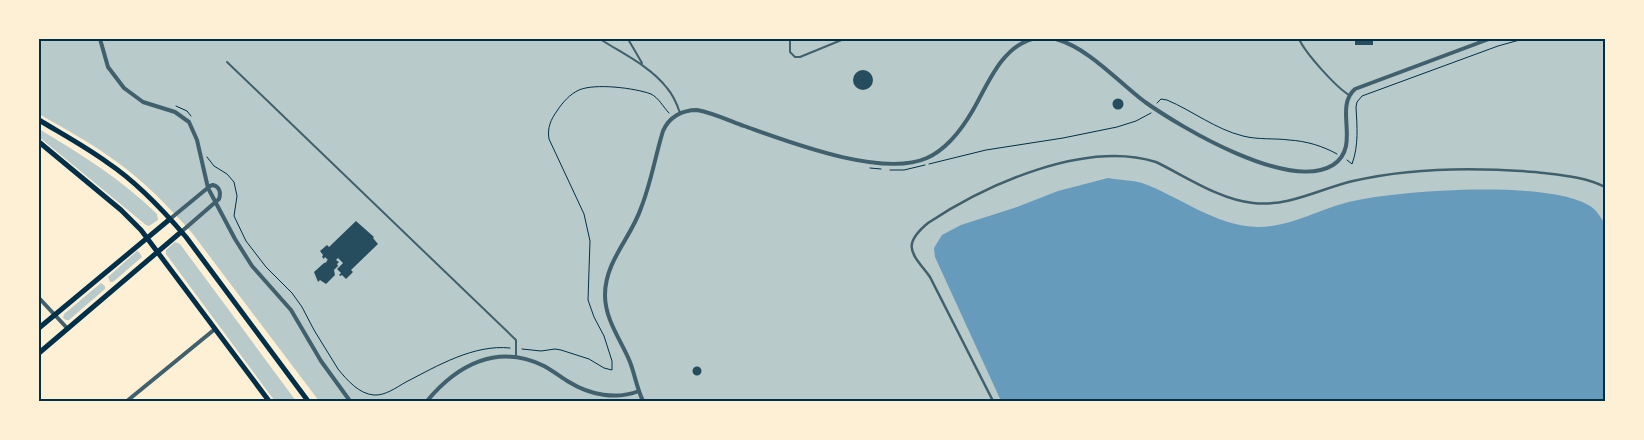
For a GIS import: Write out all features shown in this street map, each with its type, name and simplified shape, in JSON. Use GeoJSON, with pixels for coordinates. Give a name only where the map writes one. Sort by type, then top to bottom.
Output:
{"type":"FeatureCollection","features":[{"type":"Feature","properties":{"kind":"main road"},"geometry":{"type":"LineString","coordinates":[[39,120],[118,170],[144,192],[170,219],[308,401]]}},
{"type":"Feature","properties":{"kind":"main road"},"geometry":{"type":"LineString","coordinates":[[39,142],[122,212],[146,237],[266,400]]}},
{"type":"Feature","properties":{"kind":"main road"},"geometry":{"type":"LineString","coordinates":[[39,328],[146,237],[170,219]]}},
{"type":"Feature","properties":{"kind":"main road"},"geometry":{"type":"LineString","coordinates":[[39,353],[181,232]]}},
{"type":"Feature","properties":{"kind":"street"},"geometry":{"type":"LineString","coordinates":[[100,39],[108,67],[124,88],[143,102],[175,112],[189,122],[196,140],[208,188],[240,248],[252,266],[291,310],[321,361],[350,401]]}},
{"type":"Feature","properties":{"kind":"street"},"geometry":{"type":"LineString","coordinates":[[643,401],[629,359],[608,316],[605,302],[606,284],[614,259],[642,208],[663,131],[668,122],[680,113],[691,110],[703,111],[800,144],[854,159],[881,164],[910,163],[934,154],[948,143],[969,117],[1007,54],[1019,44],[1032,39]]}},
{"type":"Feature","properties":{"kind":"street"},"geometry":{"type":"LineString","coordinates":[[1056,39],[1064,41],[1082,52],[1143,100],[1181,125],[1246,157],[1286,170],[1302,172],[1318,170],[1333,164],[1342,156],[1347,143],[1347,104],[1349,95],[1355,89],[1489,39]]}},
{"type":"Feature","properties":{"kind":"street"},"geometry":{"type":"LineString","coordinates":[[993,401],[930,277],[915,260],[912,250],[913,240],[928,223],[987,188],[1049,166],[1101,156],[1144,158],[1232,199],[1242,202],[1266,204],[1293,200],[1342,184],[1369,178],[1441,169],[1498,170],[1550,174],[1584,179],[1605,187]]}},
{"type":"Feature","properties":{"kind":"street"},"geometry":{"type":"LineString","coordinates":[[170,219],[208,188],[213,185],[218,188],[220,197],[215,204],[181,232]]}},
{"type":"Feature","properties":{"kind":"street"},"geometry":{"type":"LineString","coordinates":[[39,298],[67,328]]}},
{"type":"Feature","properties":{"kind":"street"},"geometry":{"type":"LineString","coordinates":[[127,401],[215,329]]}},
{"type":"Feature","properties":{"kind":"street"},"geometry":{"type":"LineString","coordinates":[[427,401],[445,382],[463,368],[488,358],[516,357],[526,359],[589,391],[618,396],[639,390]]}},
{"type":"Feature","properties":{"kind":"lane"},"geometry":{"type":"LineString","coordinates":[[600,39],[643,65],[668,89],[680,113]]}},
{"type":"Feature","properties":{"kind":"lane"},"geometry":{"type":"LineString","coordinates":[[628,39],[643,65]]}},
{"type":"Feature","properties":{"kind":"lane"},"geometry":{"type":"LineString","coordinates":[[790,39],[790,52],[795,57],[800,57],[844,39]]}},
{"type":"Feature","properties":{"kind":"lane"},"geometry":{"type":"LineString","coordinates":[[1299,39],[1309,55],[1349,95]]}},
{"type":"Feature","properties":{"kind":"lane"},"geometry":{"type":"LineString","coordinates":[[227,62],[516,340],[516,357]]}},
{"type":"Feature","properties":{"kind":"path"},"geometry":{"type":"LineString","coordinates":[[1345,159],[1352,164],[1357,142],[1356,107],[1357,102],[1362,96],[1498,46],[1523,39]]}},
{"type":"Feature","properties":{"kind":"path"},"geometry":{"type":"LineString","coordinates":[[523,349],[541,351],[561,350],[589,359],[604,368],[612,370],[612,361],[604,336],[588,300],[591,249],[588,227],[584,214],[549,139],[548,133],[551,119],[571,94],[586,87],[624,89],[652,95],[659,100],[670,114]]}},
{"type":"Feature","properties":{"kind":"path"},"geometry":{"type":"LineString","coordinates":[[1157,102],[1161,99],[1167,100],[1210,123],[1241,136],[1297,141],[1336,153]]}},
{"type":"Feature","properties":{"kind":"path"},"geometry":{"type":"LineString","coordinates":[[170,105],[180,107],[193,118]]}},
{"type":"Feature","properties":{"kind":"path"},"geometry":{"type":"LineString","coordinates":[[870,166],[870,168],[896,170],[912,168],[986,150],[1063,138],[1117,126],[1136,121],[1150,114]]}},
{"type":"Feature","properties":{"kind":"path"},"geometry":{"type":"LineString","coordinates":[[205,154],[214,166],[227,174],[234,182],[237,191],[234,216],[246,241],[266,267],[292,293],[345,379],[360,390],[368,394],[381,394],[445,363],[472,353],[487,349],[508,348]]}},
{"type":"Feature","properties":{"kind":"shaded area"},"geometry":{"type":"Polygon","coordinates":[[[39,39],[1605,39],[1605,401],[319,401],[192,233],[166,204],[108,155],[39,114],[39,39]]]}},
{"type":"Feature","properties":{"kind":"shaded area"},"geometry":{"type":"Polygon","coordinates":[[[39,129],[115,178],[157,214],[158,220],[149,226],[146,225],[39,137],[39,129]]]}},
{"type":"Feature","properties":{"kind":"shaded area"},"geometry":{"type":"Polygon","coordinates":[[[175,242],[180,244],[296,401],[275,401],[268,392],[166,254],[166,250],[175,242]]]}},
{"type":"Feature","properties":{"kind":"shaded area"},"geometry":{"type":"Polygon","coordinates":[[[137,251],[142,257],[113,282],[110,282],[108,277],[137,251]]]}},
{"type":"Feature","properties":{"kind":"shaded area"},"geometry":{"type":"Polygon","coordinates":[[[101,283],[105,286],[105,289],[69,320],[63,318],[64,314],[101,283]]]}},
{"type":"Feature","properties":{"kind":"water"},"geometry":{"type":"Polygon","coordinates":[[[1108,178],[1142,183],[1227,222],[1258,227],[1292,222],[1345,203],[1398,194],[1435,191],[1512,190],[1546,193],[1575,199],[1594,209],[1605,224],[1605,401],[1001,401],[935,257],[934,248],[942,235],[961,225],[1017,207],[1058,191],[1108,178]]]}},
{"type":"Feature","properties":{"kind":"building"},"geometry":{"type":"Polygon","coordinates":[[[1348,39],[1379,39],[1379,41],[1373,41],[1373,45],[1355,45],[1355,41],[1348,41],[1348,39]]]}},
{"type":"Feature","properties":{"kind":"building"},"geometry":{"type":"Polygon","coordinates":[[[863,70],[870,73],[873,80],[870,87],[863,90],[856,87],[853,80],[856,73],[863,70]]]}},
{"type":"Feature","properties":{"kind":"building"},"geometry":{"type":"Polygon","coordinates":[[[1116,99],[1120,99],[1123,104],[1122,108],[1116,109],[1113,106],[1113,102],[1116,99]]]}},
{"type":"Feature","properties":{"kind":"building"},"geometry":{"type":"Polygon","coordinates":[[[356,221],[374,237],[378,244],[351,270],[353,272],[346,279],[339,275],[341,273],[337,269],[343,263],[338,258],[336,260],[339,262],[338,266],[334,270],[335,275],[326,284],[320,280],[318,282],[314,272],[328,260],[322,257],[323,255],[320,251],[327,245],[329,247],[356,221]]]}},
{"type":"Feature","properties":{"kind":"building"},"geometry":{"type":"Polygon","coordinates":[[[697,366],[702,371],[697,376],[692,371],[697,366]]]}}]}
